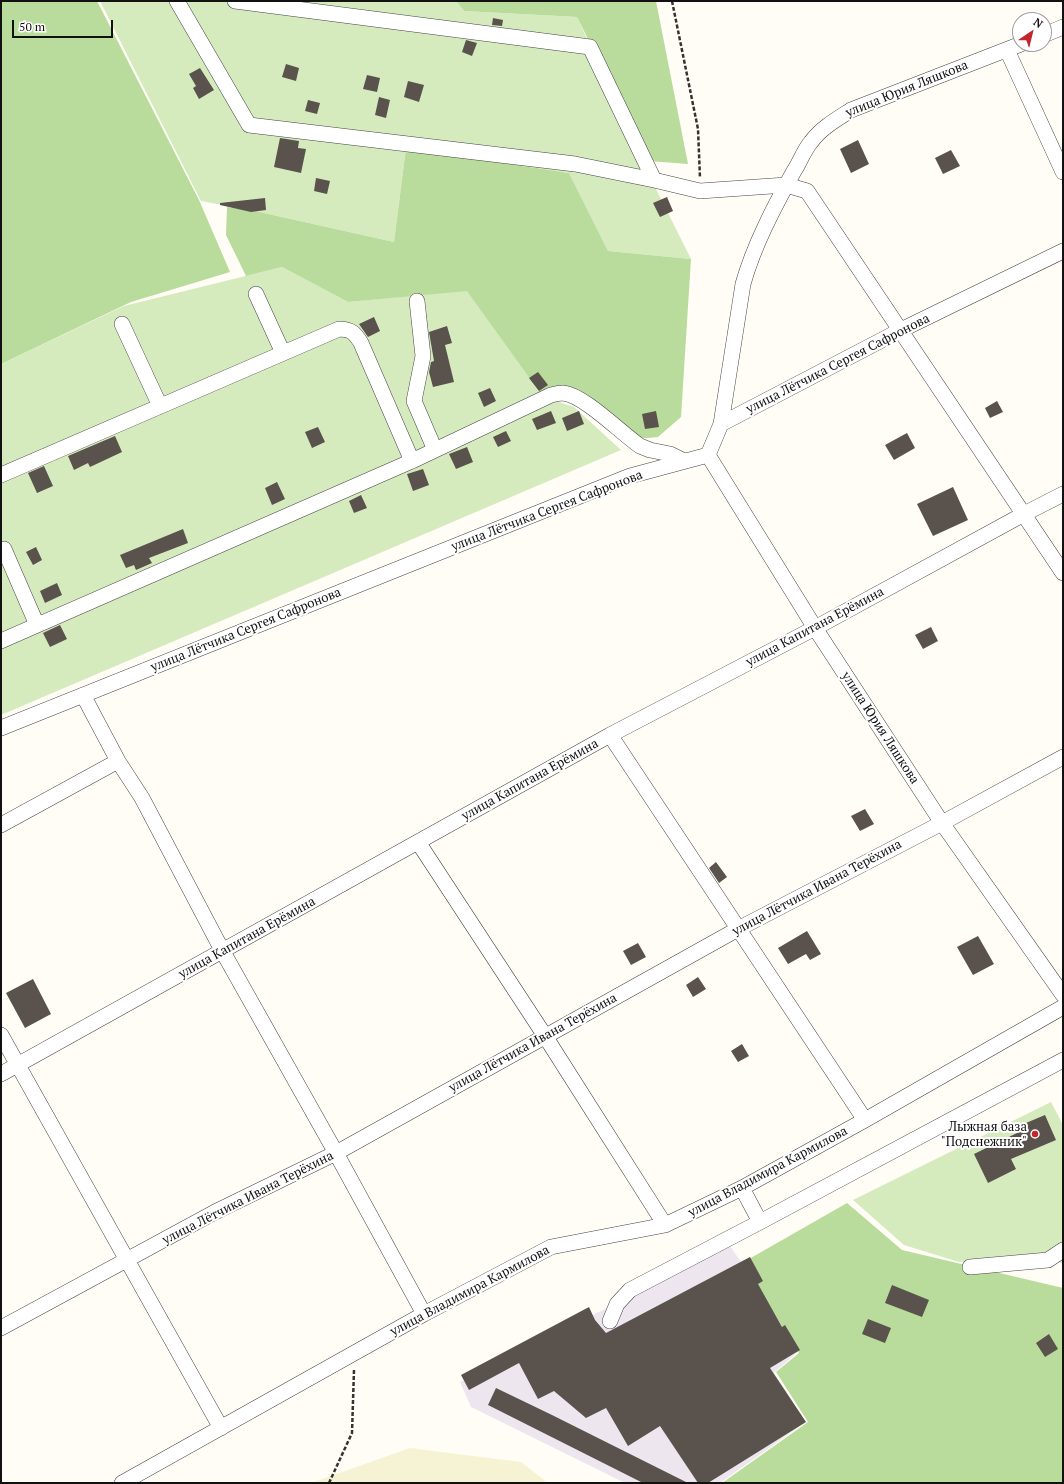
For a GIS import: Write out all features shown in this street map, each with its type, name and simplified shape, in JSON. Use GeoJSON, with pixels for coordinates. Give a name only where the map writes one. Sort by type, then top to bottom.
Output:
{"type":"FeatureCollection","features":[{"type":"Feature","properties":{"kind":"street"},"geometry":{"type":"LineString","coordinates":[[177,1],[249,125],[575,164],[700,191],[786,185],[807,191],[1063,572]]}},
{"type":"Feature","properties":{"kind":"street"},"geometry":{"type":"LineString","coordinates":[[235,1],[590,47],[654,180]]}},
{"type":"Feature","properties":{"kind":"street"},"geometry":{"type":"LineString","coordinates":[[1052,32],[1063,27]]}},
{"type":"Feature","properties":{"kind":"street","name":"улица Юрия Ляшкова"},"geometry":{"type":"LineString","coordinates":[[721,424],[743,284],[748,265],[786,185],[810,142],[835,119],[863,106],[1012,48]]}},
{"type":"Feature","properties":{"kind":"street"},"geometry":{"type":"LineString","coordinates":[[1007,50],[1063,172]]}},
{"type":"Feature","properties":{"kind":"street","name":"улица Лётчика Сергея Сафронова"},"geometry":{"type":"LineString","coordinates":[[721,424],[901,330],[1063,251]]}},
{"type":"Feature","properties":{"kind":"street"},"geometry":{"type":"LineString","coordinates":[[256,294],[283,353]]}},
{"type":"Feature","properties":{"kind":"street"},"geometry":{"type":"LineString","coordinates":[[417,301],[423,356],[414,401],[435,450]]}},
{"type":"Feature","properties":{"kind":"street"},"geometry":{"type":"LineString","coordinates":[[122,324],[160,406]]}},
{"type":"Feature","properties":{"kind":"street"},"geometry":{"type":"LineString","coordinates":[[1,475],[339,329],[347,329],[354,333],[361,343],[412,461]]}},
{"type":"Feature","properties":{"kind":"street"},"geometry":{"type":"LineString","coordinates":[[1,641],[412,461],[551,395],[562,393],[572,395],[584,401],[640,446],[650,450],[670,454],[684,461]]}},
{"type":"Feature","properties":{"kind":"street"},"geometry":{"type":"LineString","coordinates":[[708,455],[721,424]]}},
{"type":"Feature","properties":{"kind":"street","name":"улица Юрия Ляшкова"},"geometry":{"type":"LineString","coordinates":[[708,455],[815,628],[942,823],[1063,995]]}},
{"type":"Feature","properties":{"kind":"street","name":"улица Лётчика Сергея Сафронова"},"geometry":{"type":"LineString","coordinates":[[1,728],[630,476],[708,455]]}},
{"type":"Feature","properties":{"kind":"street","name":"улица Капитана Ерёмина"},"geometry":{"type":"LineString","coordinates":[[1,1074],[223,952],[610,735],[815,628],[1063,494]]}},
{"type":"Feature","properties":{"kind":"street"},"geometry":{"type":"LineString","coordinates":[[2,548],[37,625]]}},
{"type":"Feature","properties":{"kind":"street"},"geometry":{"type":"LineString","coordinates":[[83,695],[118,761],[142,798],[223,952],[336,1153],[424,1314]]}},
{"type":"Feature","properties":{"kind":"street"},"geometry":{"type":"LineString","coordinates":[[610,735],[865,1120]]}},
{"type":"Feature","properties":{"kind":"street","name":"улица Лётчика Ивана Терёхина"},"geometry":{"type":"LineString","coordinates":[[1,1328],[215,1212],[336,1153],[738,929],[942,823],[1063,757]]}},
{"type":"Feature","properties":{"kind":"street"},"geometry":{"type":"LineString","coordinates":[[1,825],[118,761]]}},
{"type":"Feature","properties":{"kind":"street"},"geometry":{"type":"LineString","coordinates":[[418,842],[545,1036],[665,1225]]}},
{"type":"Feature","properties":{"kind":"street","name":"улица Владимира Кармилова"},"geometry":{"type":"LineString","coordinates":[[122,1483],[424,1314],[551,1247],[665,1225],[742,1188],[1063,1007]]}},
{"type":"Feature","properties":{"kind":"street"},"geometry":{"type":"LineString","coordinates":[[1,1035],[221,1428]]}},
{"type":"Feature","properties":{"kind":"street"},"geometry":{"type":"LineString","coordinates":[[610,1321],[617,1304],[630,1290],[1063,1060]]}},
{"type":"Feature","properties":{"kind":"street"},"geometry":{"type":"LineString","coordinates":[[742,1188],[760,1222]]}},
{"type":"Feature","properties":{"kind":"street"},"geometry":{"type":"LineString","coordinates":[[970,1267],[1048,1260],[1063,1250]]}},
{"type":"Feature","properties":{"kind":"path"},"geometry":{"type":"LineString","coordinates":[[672,1],[698,129],[700,191]]}},
{"type":"Feature","properties":{"kind":"path"},"geometry":{"type":"LineString","coordinates":[[329,1483],[352,1433],[354,1353]]}},
{"type":"Feature","properties":{"kind":"shaded area"},"geometry":{"type":"Polygon","coordinates":[[[730,1246],[762,1292],[777,1319],[800,1350],[774,1373],[806,1422],[720,1483],[625,1483],[471,1407],[460,1382],[730,1246]]]}},
{"type":"Feature","properties":{"kind":"shaded area"},"geometry":{"type":"Polygon","coordinates":[[[410,1448],[521,1462],[548,1483],[311,1483],[410,1448]]]}},
{"type":"Feature","properties":{"kind":"green space"},"geometry":{"type":"Polygon","coordinates":[[[1,1],[97,1],[199,200],[230,272],[131,302],[1,364],[1,1]]]}},
{"type":"Feature","properties":{"kind":"green space"},"geometry":{"type":"Polygon","coordinates":[[[100,1],[456,1],[464,11],[577,17],[652,181],[691,259],[608,251],[569,173],[406,148],[394,242],[255,211],[201,201],[100,1]]]}},
{"type":"Feature","properties":{"kind":"green space"},"geometry":{"type":"Polygon","coordinates":[[[456,1],[656,1],[688,164],[649,161],[577,17],[464,11],[456,1]]]}},
{"type":"Feature","properties":{"kind":"green space"},"geometry":{"type":"Polygon","coordinates":[[[406,148],[569,173],[608,251],[691,259],[681,417],[658,437],[637,439],[570,395],[544,398],[467,291],[348,302],[282,267],[246,276],[226,235],[227,207],[255,211],[394,242],[406,148]]]}},
{"type":"Feature","properties":{"kind":"green space"},"geometry":{"type":"Polygon","coordinates":[[[282,267],[348,302],[468,290],[544,397],[574,407],[621,450],[1,715],[1,364],[124,306],[282,267]]]}},
{"type":"Feature","properties":{"kind":"green space"},"geometry":{"type":"Polygon","coordinates":[[[1051,1102],[1063,1125],[1063,1264],[1047,1255],[959,1262],[904,1245],[853,1200],[1051,1102]]]}},
{"type":"Feature","properties":{"kind":"green space"},"geometry":{"type":"Polygon","coordinates":[[[847,1203],[902,1250],[1063,1288],[1063,1483],[722,1483],[808,1422],[776,1372],[799,1353],[742,1263],[847,1203]]]}},
{"type":"Feature","properties":{"kind":"building"},"geometry":{"type":"Polygon","coordinates":[[[493,18],[503,20],[502,26],[492,25],[493,18]]]}},
{"type":"Feature","properties":{"kind":"building"},"geometry":{"type":"Polygon","coordinates":[[[466,40],[477,43],[472,56],[462,52],[466,40]]]}},
{"type":"Feature","properties":{"kind":"building"},"geometry":{"type":"Polygon","coordinates":[[[286,64],[299,68],[296,81],[282,77],[286,64]]]}},
{"type":"Feature","properties":{"kind":"building"},"geometry":{"type":"Polygon","coordinates":[[[200,68],[214,90],[199,99],[193,88],[196,86],[189,74],[200,68]]]}},
{"type":"Feature","properties":{"kind":"building"},"geometry":{"type":"Polygon","coordinates":[[[367,75],[380,78],[377,92],[363,89],[367,75]]]}},
{"type":"Feature","properties":{"kind":"building"},"geometry":{"type":"Polygon","coordinates":[[[408,81],[424,85],[419,102],[404,97],[408,81]]]}},
{"type":"Feature","properties":{"kind":"building"},"geometry":{"type":"Polygon","coordinates":[[[379,97],[390,100],[386,118],[375,115],[379,97]]]}},
{"type":"Feature","properties":{"kind":"building"},"geometry":{"type":"Polygon","coordinates":[[[308,100],[320,103],[317,114],[305,111],[308,100]]]}},
{"type":"Feature","properties":{"kind":"building"},"geometry":{"type":"Polygon","coordinates":[[[280,138],[299,141],[298,148],[306,149],[301,173],[274,167],[280,138]]]}},
{"type":"Feature","properties":{"kind":"building"},"geometry":{"type":"Polygon","coordinates":[[[858,140],[869,164],[851,173],[840,149],[858,140]]]}},
{"type":"Feature","properties":{"kind":"building"},"geometry":{"type":"Polygon","coordinates":[[[951,150],[960,166],[943,174],[935,158],[951,150]]]}},
{"type":"Feature","properties":{"kind":"building"},"geometry":{"type":"Polygon","coordinates":[[[316,178],[330,181],[327,194],[314,191],[316,178]]]}},
{"type":"Feature","properties":{"kind":"building"},"geometry":{"type":"Polygon","coordinates":[[[667,197],[673,211],[660,217],[653,203],[667,197]]]}},
{"type":"Feature","properties":{"kind":"building"},"geometry":{"type":"Polygon","coordinates":[[[265,198],[266,210],[251,212],[220,205],[220,203],[265,198]]]}},
{"type":"Feature","properties":{"kind":"building"},"geometry":{"type":"Polygon","coordinates":[[[374,317],[380,331],[368,337],[359,324],[374,317]]]}},
{"type":"Feature","properties":{"kind":"building"},"geometry":{"type":"Polygon","coordinates":[[[447,326],[452,343],[445,345],[454,382],[433,387],[429,372],[431,362],[434,361],[429,332],[447,326]]]}},
{"type":"Feature","properties":{"kind":"building"},"geometry":{"type":"Polygon","coordinates":[[[538,372],[548,385],[539,391],[529,378],[538,372]]]}},
{"type":"Feature","properties":{"kind":"building"},"geometry":{"type":"Polygon","coordinates":[[[490,388],[496,401],[484,407],[478,393],[490,388]]]}},
{"type":"Feature","properties":{"kind":"building"},"geometry":{"type":"Polygon","coordinates":[[[997,401],[1003,412],[990,418],[985,408],[997,401]]]}},
{"type":"Feature","properties":{"kind":"building"},"geometry":{"type":"Polygon","coordinates":[[[551,411],[556,423],[537,430],[532,419],[551,411]]]}},
{"type":"Feature","properties":{"kind":"building"},"geometry":{"type":"Polygon","coordinates":[[[579,411],[584,424],[567,431],[562,418],[579,411]]]}},
{"type":"Feature","properties":{"kind":"building"},"geometry":{"type":"Polygon","coordinates":[[[656,411],[659,427],[645,429],[642,414],[656,411]]]}},
{"type":"Feature","properties":{"kind":"building"},"geometry":{"type":"Polygon","coordinates":[[[318,427],[325,442],[312,448],[305,432],[318,427]]]}},
{"type":"Feature","properties":{"kind":"building"},"geometry":{"type":"Polygon","coordinates":[[[506,431],[511,441],[498,447],[493,437],[506,431]]]}},
{"type":"Feature","properties":{"kind":"building"},"geometry":{"type":"Polygon","coordinates":[[[907,433],[915,448],[894,460],[885,445],[907,433]]]}},
{"type":"Feature","properties":{"kind":"building"},"geometry":{"type":"Polygon","coordinates":[[[115,436],[122,452],[90,467],[88,463],[74,470],[68,456],[115,436]]]}},
{"type":"Feature","properties":{"kind":"building"},"geometry":{"type":"Polygon","coordinates":[[[467,447],[473,462],[456,469],[449,454],[467,447]]]}},
{"type":"Feature","properties":{"kind":"building"},"geometry":{"type":"Polygon","coordinates":[[[44,466],[53,486],[37,493],[28,473],[44,466]]]}},
{"type":"Feature","properties":{"kind":"building"},"geometry":{"type":"Polygon","coordinates":[[[423,469],[429,485],[413,491],[407,474],[423,469]]]}},
{"type":"Feature","properties":{"kind":"building"},"geometry":{"type":"Polygon","coordinates":[[[277,482],[285,499],[272,505],[265,488],[277,482]]]}},
{"type":"Feature","properties":{"kind":"building"},"geometry":{"type":"Polygon","coordinates":[[[953,487],[968,520],[933,536],[917,504],[953,487]]]}},
{"type":"Feature","properties":{"kind":"building"},"geometry":{"type":"Polygon","coordinates":[[[361,495],[367,508],[354,513],[349,501],[361,495]]]}},
{"type":"Feature","properties":{"kind":"building"},"geometry":{"type":"Polygon","coordinates":[[[183,529],[188,543],[149,558],[152,563],[136,570],[134,565],[126,568],[120,555],[183,529]]]}},
{"type":"Feature","properties":{"kind":"building"},"geometry":{"type":"Polygon","coordinates":[[[36,547],[42,560],[33,565],[26,552],[36,547]]]}},
{"type":"Feature","properties":{"kind":"building"},"geometry":{"type":"Polygon","coordinates":[[[57,583],[62,595],[45,603],[40,591],[57,583]]]}},
{"type":"Feature","properties":{"kind":"building"},"geometry":{"type":"Polygon","coordinates":[[[60,625],[67,639],[50,647],[43,633],[60,625]]]}},
{"type":"Feature","properties":{"kind":"building"},"geometry":{"type":"Polygon","coordinates":[[[931,627],[938,641],[923,649],[915,635],[931,627]]]}},
{"type":"Feature","properties":{"kind":"building"},"geometry":{"type":"Polygon","coordinates":[[[865,809],[874,824],[860,831],[851,816],[865,809]]]}},
{"type":"Feature","properties":{"kind":"building"},"geometry":{"type":"Polygon","coordinates":[[[716,862],[727,877],[719,883],[709,868],[716,862]]]}},
{"type":"Feature","properties":{"kind":"building"},"geometry":{"type":"Polygon","coordinates":[[[807,931],[821,954],[810,960],[806,954],[788,964],[778,948],[807,931]]]}},
{"type":"Feature","properties":{"kind":"building"},"geometry":{"type":"Polygon","coordinates":[[[978,936],[994,964],[973,975],[957,947],[978,936]]]}},
{"type":"Feature","properties":{"kind":"building"},"geometry":{"type":"Polygon","coordinates":[[[638,943],[646,957],[631,965],[623,951],[638,943]]]}},
{"type":"Feature","properties":{"kind":"building"},"geometry":{"type":"Polygon","coordinates":[[[698,977],[706,989],[693,997],[686,985],[698,977]]]}},
{"type":"Feature","properties":{"kind":"building"},"geometry":{"type":"Polygon","coordinates":[[[33,979],[51,1014],[25,1028],[6,993],[33,979]]]}},
{"type":"Feature","properties":{"kind":"building"},"geometry":{"type":"Polygon","coordinates":[[[742,1044],[749,1056],[738,1062],[731,1051],[742,1044]]]}},
{"type":"Feature","properties":{"kind":"building"},"geometry":{"type":"Polygon","coordinates":[[[1045,1115],[1056,1140],[1011,1159],[1016,1169],[988,1183],[974,1154],[1017,1133],[1014,1128],[1045,1115]]]}},
{"type":"Feature","properties":{"kind":"building"},"geometry":{"type":"Polygon","coordinates":[[[750,1257],[763,1281],[758,1284],[782,1327],[785,1325],[800,1350],[770,1368],[806,1422],[708,1483],[698,1483],[660,1426],[628,1446],[606,1408],[586,1418],[554,1391],[538,1399],[519,1363],[469,1390],[461,1375],[589,1307],[595,1320],[606,1333],[750,1257]]]}},
{"type":"Feature","properties":{"kind":"building"},"geometry":{"type":"Polygon","coordinates":[[[892,1285],[929,1300],[922,1317],[885,1303],[892,1285]]]}},
{"type":"Feature","properties":{"kind":"building"},"geometry":{"type":"Polygon","coordinates":[[[868,1319],[891,1328],[885,1343],[862,1334],[868,1319]]]}},
{"type":"Feature","properties":{"kind":"building"},"geometry":{"type":"Polygon","coordinates":[[[1049,1334],[1058,1349],[1045,1357],[1036,1343],[1049,1334]]]}},
{"type":"Feature","properties":{"kind":"building"},"geometry":{"type":"Polygon","coordinates":[[[496,1388],[688,1483],[643,1483],[488,1405],[496,1388]]]}},
{"type":"Feature","properties":{"kind":"place","name":"Лыжная база \"Подснежник\""},"geometry":{"type":"Point","coordinates":[1035,1134]}}]}
